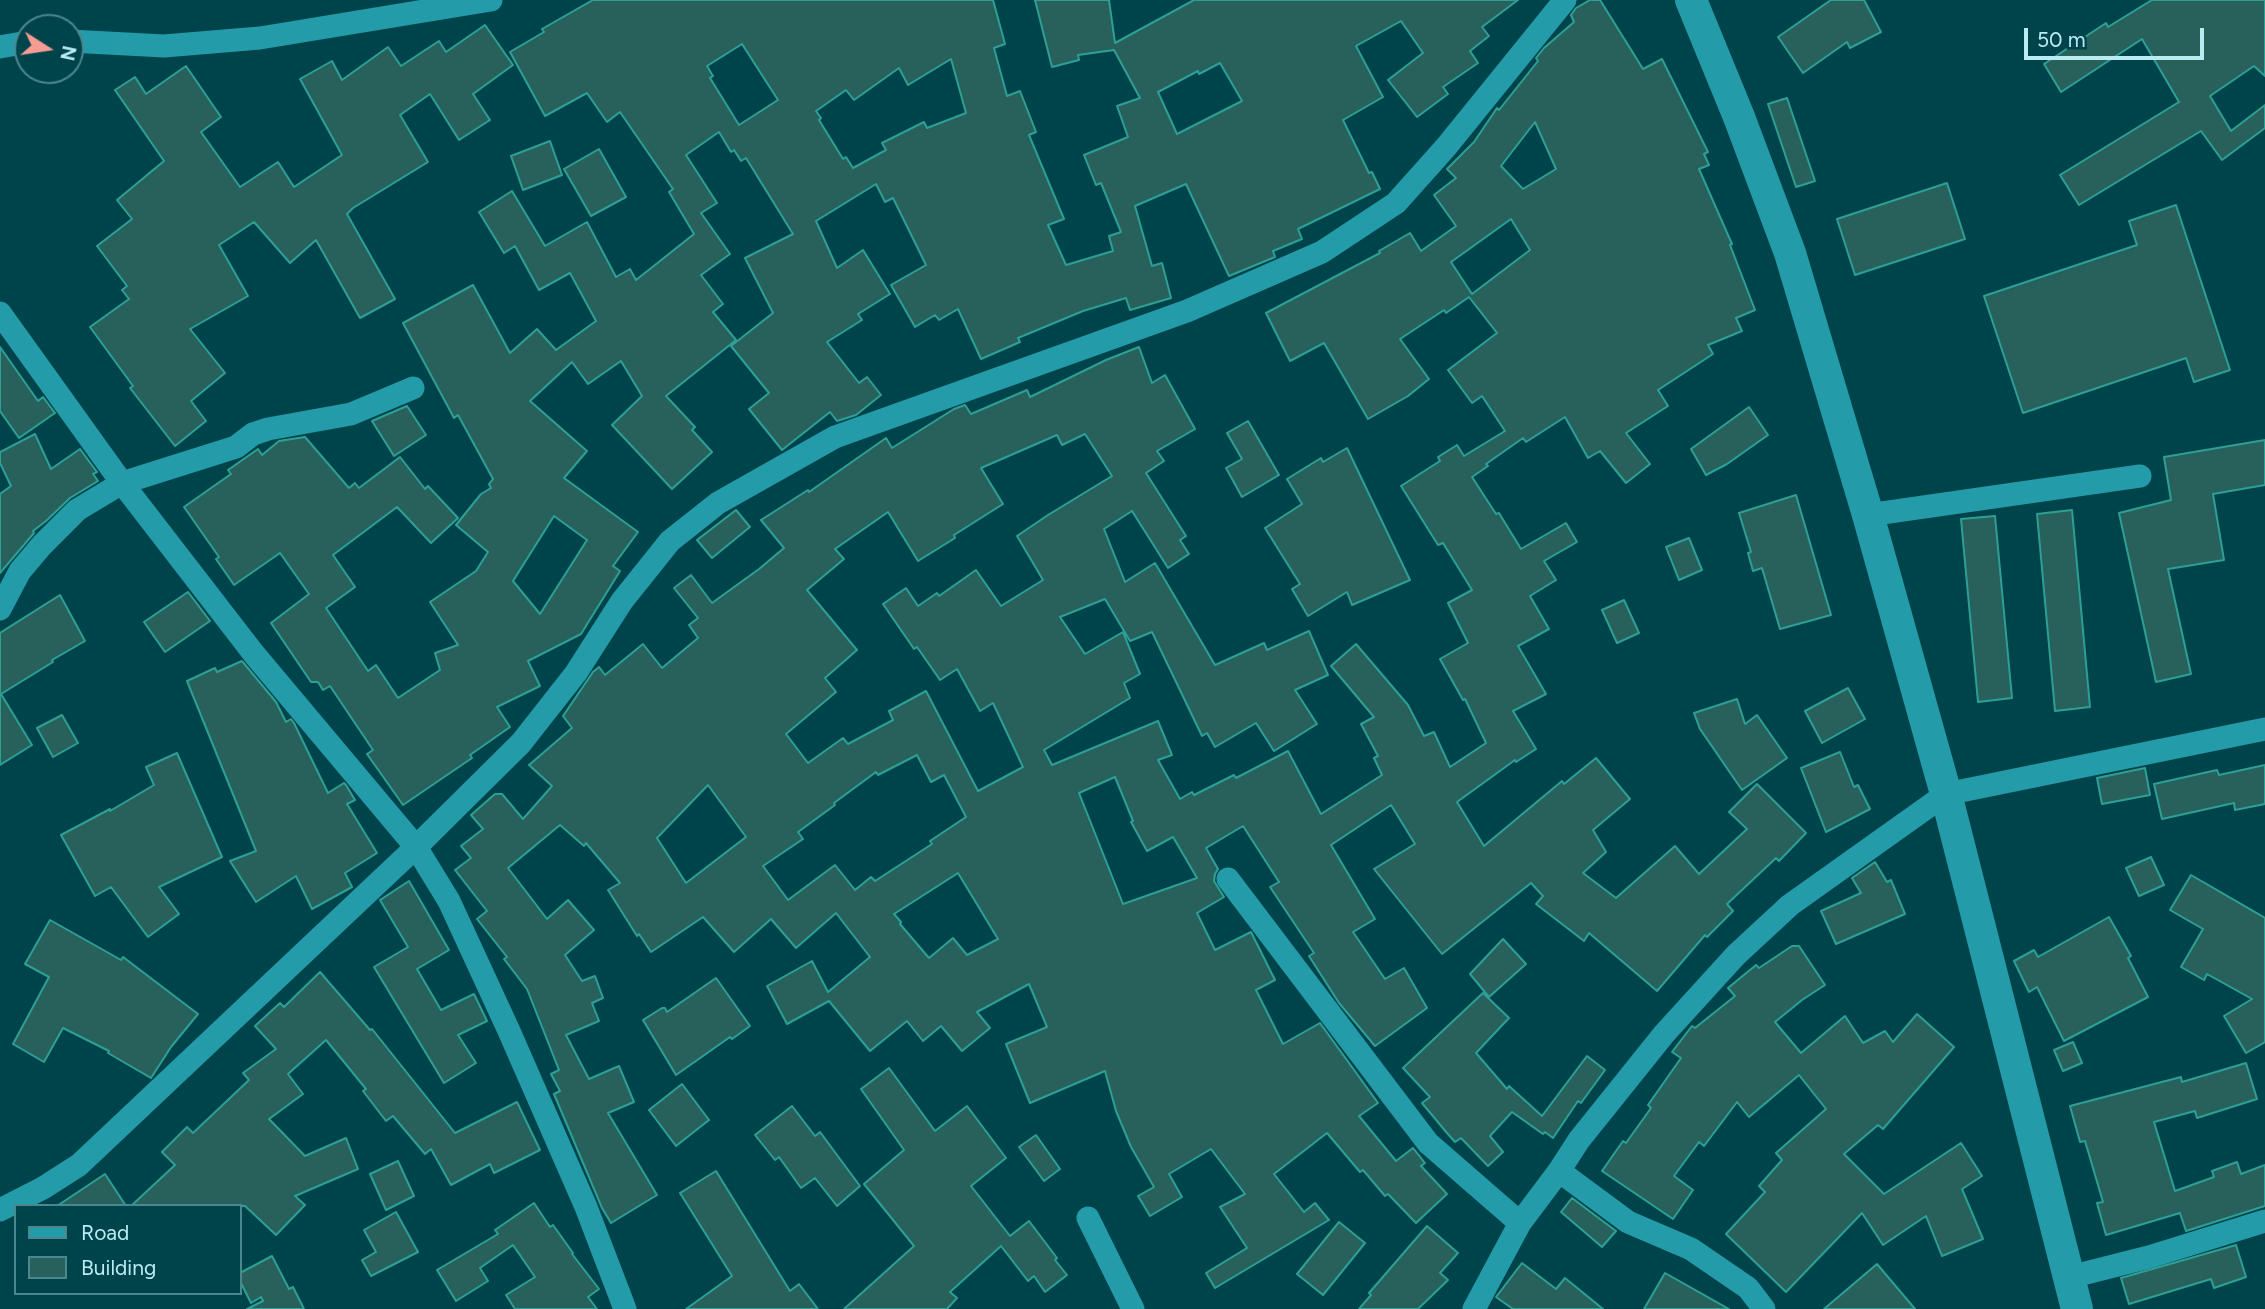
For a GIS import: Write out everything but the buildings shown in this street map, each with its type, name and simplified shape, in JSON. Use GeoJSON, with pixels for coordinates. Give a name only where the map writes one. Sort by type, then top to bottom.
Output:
{"type":"FeatureCollection","features":[{"type":"Feature","properties":{"kind":"main road"},"geometry":{"type":"LineString","coordinates":[[1691,0],[1790,253],[1868,515],[1946,794],[2077,1309]]}},
{"type":"Feature","properties":{"kind":"street"},"geometry":{"type":"LineString","coordinates":[[84,42],[164,46],[260,38],[491,0]]}},
{"type":"Feature","properties":{"kind":"street"},"geometry":{"type":"LineString","coordinates":[[0,1210],[43,1188],[79,1165],[416,848],[522,743],[576,673],[622,601],[670,541],[718,503],[835,438],[1187,311],[1322,252],[1396,203],[1446,147],[1565,0]]}},
{"type":"Feature","properties":{"kind":"street"},"geometry":{"type":"LineString","coordinates":[[0,313],[122,483],[254,654],[416,848],[449,901],[509,1031],[586,1207],[625,1309]]}},
{"type":"Feature","properties":{"kind":"street"},"geometry":{"type":"LineString","coordinates":[[0,610],[20,571],[42,545],[77,510],[122,483],[236,447],[253,434],[268,429],[351,414],[413,388]]}},
{"type":"Feature","properties":{"kind":"street"},"geometry":{"type":"LineString","coordinates":[[1868,515],[2140,476]]}},
{"type":"Feature","properties":{"kind":"street"},"geometry":{"type":"LineString","coordinates":[[1474,1309],[1520,1223],[1579,1140],[1664,1034],[1736,955],[1790,905],[1946,794],[2265,729]]}},
{"type":"Feature","properties":{"kind":"street"},"geometry":{"type":"LineString","coordinates":[[1228,879],[1428,1143],[1520,1223]]}},
{"type":"Feature","properties":{"kind":"street"},"geometry":{"type":"LineString","coordinates":[[1559,1171],[1628,1222],[1691,1249],[1748,1288],[1764,1309]]}},
{"type":"Feature","properties":{"kind":"street"},"geometry":{"type":"LineString","coordinates":[[1088,1218],[1133,1309]]}},
{"type":"Feature","properties":{"kind":"street"},"geometry":{"type":"LineString","coordinates":[[2070,1277],[2149,1257],[2265,1221]]}}]}
